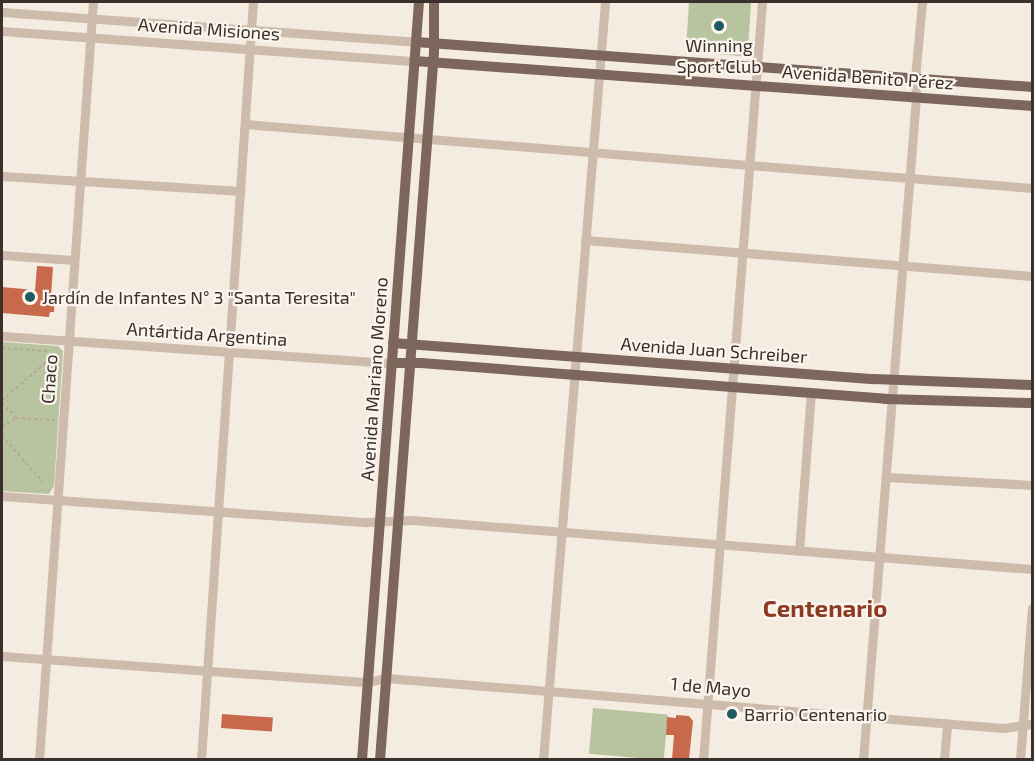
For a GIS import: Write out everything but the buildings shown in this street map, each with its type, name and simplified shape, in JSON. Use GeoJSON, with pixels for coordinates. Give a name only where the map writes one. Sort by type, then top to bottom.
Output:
{"type":"FeatureCollection","features":[{"type":"Feature","properties":{"kind":"main road","name":"Avenida Mariano Moreno"},"geometry":{"type":"LineString","coordinates":[[362,759],[419,2]]}},
{"type":"Feature","properties":{"kind":"main road","name":"Avenida Mariano Moreno"},"geometry":{"type":"LineString","coordinates":[[380,759],[435,43],[434,2]]}},
{"type":"Feature","properties":{"kind":"main road","name":"Avenida Misiones"},"geometry":{"type":"LineString","coordinates":[[416,42],[435,43]]}},
{"type":"Feature","properties":{"kind":"main road","name":"Avenida Benito Pérez"},"geometry":{"type":"LineString","coordinates":[[435,43],[1032,87]]}},
{"type":"Feature","properties":{"kind":"main road","name":"Avenida Benito Pérez"},"geometry":{"type":"LineString","coordinates":[[415,61],[1032,106]]}},
{"type":"Feature","properties":{"kind":"main road","name":"Avenida Juan Schreiber"},"geometry":{"type":"LineString","coordinates":[[393,343],[894,380],[1032,385]]}},
{"type":"Feature","properties":{"kind":"main road","name":"Antártida Argentina"},"geometry":{"type":"LineString","coordinates":[[392,363],[410,364]]}},
{"type":"Feature","properties":{"kind":"main road","name":"Avenida Juan Schreiber"},"geometry":{"type":"LineString","coordinates":[[410,364],[892,399],[1032,404]]}},
{"type":"Feature","properties":{"kind":"street","name":"Chaco"},"geometry":{"type":"LineString","coordinates":[[39,759],[93,2]]}},
{"type":"Feature","properties":{"kind":"street"},"geometry":{"type":"LineString","coordinates":[[201,759],[253,2]]}},
{"type":"Feature","properties":{"kind":"street"},"geometry":{"type":"LineString","coordinates":[[543,759],[605,2]]}},
{"type":"Feature","properties":{"kind":"street"},"geometry":{"type":"LineString","coordinates":[[704,759],[762,2]]}},
{"type":"Feature","properties":{"kind":"street"},"geometry":{"type":"LineString","coordinates":[[863,759],[922,2]]}},
{"type":"Feature","properties":{"kind":"street","name":"Avenida Misiones"},"geometry":{"type":"LineString","coordinates":[[2,12],[416,42]]}},
{"type":"Feature","properties":{"kind":"street","name":"Avenida Misiones"},"geometry":{"type":"LineString","coordinates":[[2,31],[415,61]]}},
{"type":"Feature","properties":{"kind":"street"},"geometry":{"type":"LineString","coordinates":[[245,124],[1032,188]]}},
{"type":"Feature","properties":{"kind":"street"},"geometry":{"type":"LineString","coordinates":[[2,176],[241,191]]}},
{"type":"Feature","properties":{"kind":"street"},"geometry":{"type":"LineString","coordinates":[[585,240],[1032,276]]}},
{"type":"Feature","properties":{"kind":"street"},"geometry":{"type":"LineString","coordinates":[[2,255],[74,260]]}},
{"type":"Feature","properties":{"kind":"street","name":"Antártida Argentina"},"geometry":{"type":"LineString","coordinates":[[2,336],[392,363]]}},
{"type":"Feature","properties":{"kind":"street"},"geometry":{"type":"LineString","coordinates":[[800,551],[811,393]]}},
{"type":"Feature","properties":{"kind":"street"},"geometry":{"type":"LineString","coordinates":[[886,477],[1032,485]]}},
{"type":"Feature","properties":{"kind":"street"},"geometry":{"type":"LineString","coordinates":[[2,496],[380,521],[398,520],[1032,569]]}},
{"type":"Feature","properties":{"kind":"street"},"geometry":{"type":"LineString","coordinates":[[1020,759],[1028,725],[1032,608]]}},
{"type":"Feature","properties":{"kind":"street","name":"1 de Mayo"},"geometry":{"type":"LineString","coordinates":[[2,656],[368,682],[386,678],[1003,728],[1028,725]]}},
{"type":"Feature","properties":{"kind":"street"},"geometry":{"type":"LineString","coordinates":[[944,759],[947,723]]}},
{"type":"Feature","properties":{"kind":"path"},"geometry":{"type":"LineString","coordinates":[[2,348],[46,351]]}},
{"type":"Feature","properties":{"kind":"path"},"geometry":{"type":"LineString","coordinates":[[2,400],[52,357]]}},
{"type":"Feature","properties":{"kind":"path"},"geometry":{"type":"LineString","coordinates":[[2,404],[16,417],[54,420]]}},
{"type":"Feature","properties":{"kind":"path"},"geometry":{"type":"LineString","coordinates":[[2,428],[16,417]]}},
{"type":"Feature","properties":{"kind":"path"},"geometry":{"type":"LineString","coordinates":[[2,436],[43,483]]}},
{"type":"Feature","properties":{"kind":"green space","name":"Winning Sport Club"},"geometry":{"type":"Polygon","coordinates":[[[689,2],[751,2],[748,50],[741,56],[686,52],[689,2]]]}},
{"type":"Feature","properties":{"kind":"green space"},"geometry":{"type":"Polygon","coordinates":[[[2,342],[58,346],[63,351],[54,486],[49,494],[2,491],[2,342]]]}},
{"type":"Feature","properties":{"kind":"green space"},"geometry":{"type":"Polygon","coordinates":[[[593,708],[668,715],[664,760],[589,754],[593,708]]]}},
{"type":"Feature","properties":{"kind":"place","name":"Winning Sport Club"},"geometry":{"type":"Point","coordinates":[719,26]}},
{"type":"Feature","properties":{"kind":"place","name":"Jardín de Infantes N° 3 \"Santa Teresita\""},"geometry":{"type":"Point","coordinates":[30,297]}},
{"type":"Feature","properties":{"kind":"place","name":"Barrio Centenario"},"geometry":{"type":"Point","coordinates":[732,714]}},
{"type":"Feature","properties":{"kind":"district","name":"Centenario"},"geometry":{"type":"Point","coordinates":[825,608]}}]}
